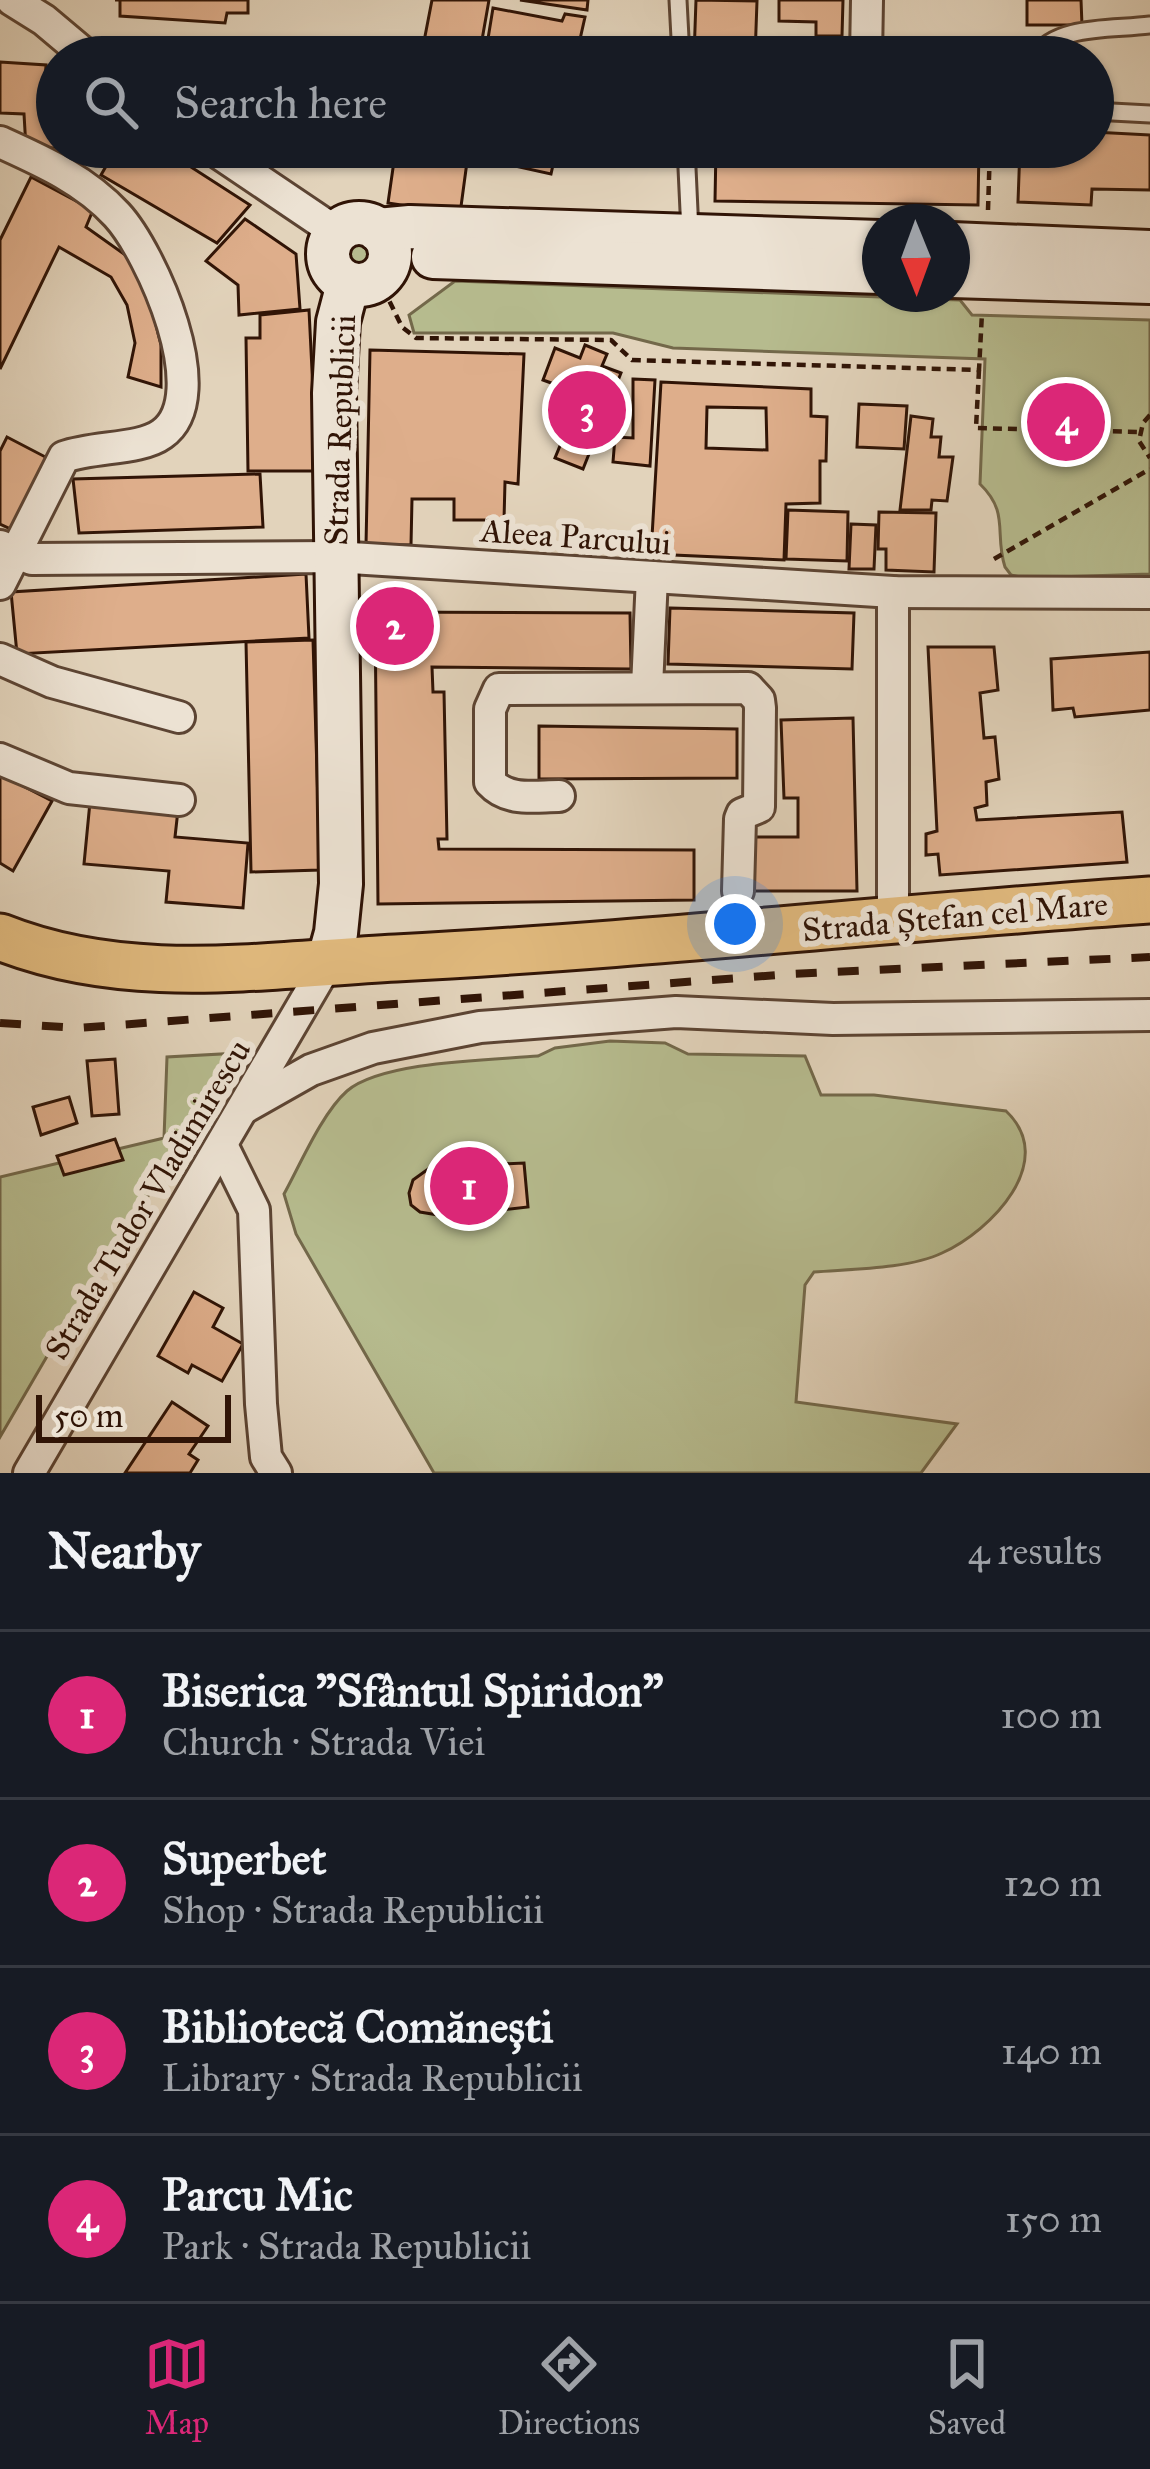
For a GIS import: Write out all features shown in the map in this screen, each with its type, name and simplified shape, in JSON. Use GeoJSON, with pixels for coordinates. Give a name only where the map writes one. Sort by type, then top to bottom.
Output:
{"type":"FeatureCollection","features":[{"type":"Feature","properties":{"kind":"main road","name":"Strada Ștefan cel Mare"},"geometry":{"type":"LineString","coordinates":[[328,962],[1150,900]]}},
{"type":"Feature","properties":{"kind":"main road"},"geometry":{"type":"LineString","coordinates":[[0,937],[118,968],[230,969],[328,962]]}},
{"type":"Feature","properties":{"kind":"street"},"geometry":{"type":"LineString","coordinates":[[12,0],[43,10],[68,36]]}},
{"type":"Feature","properties":{"kind":"street"},"geometry":{"type":"LineString","coordinates":[[866,36],[867,0]]}},
{"type":"Feature","properties":{"kind":"street"},"geometry":{"type":"LineString","coordinates":[[4,154],[36,165]]}},
{"type":"Feature","properties":{"kind":"street"},"geometry":{"type":"LineString","coordinates":[[0,584],[9,549],[64,457],[93,447],[143,444],[167,431],[178,407],[182,367],[168,305],[145,253],[117,215],[74,177],[47,168]]}},
{"type":"Feature","properties":{"kind":"street"},"geometry":{"type":"LineString","coordinates":[[241,168],[336,232],[352,224],[371,225],[374,262]]}},
{"type":"Feature","properties":{"kind":"street"},"geometry":{"type":"LineString","coordinates":[[374,262],[410,227],[862,241]]}},
{"type":"Feature","properties":{"kind":"street"},"geometry":{"type":"LineString","coordinates":[[970,261],[1150,252]]}},
{"type":"Feature","properties":{"kind":"street"},"geometry":{"type":"LineString","coordinates":[[970,261],[1150,282]]}},
{"type":"Feature","properties":{"kind":"street"},"geometry":{"type":"LineString","coordinates":[[374,262],[862,272]]}},
{"type":"Feature","properties":{"kind":"street","name":"Strada Republicii"},"geometry":{"type":"LineString","coordinates":[[328,962],[340,884],[335,557],[338,322],[374,262]]}},
{"type":"Feature","properties":{"kind":"street","name":"Aleea Parcului"},"geometry":{"type":"LineString","coordinates":[[9,549],[32,559],[335,557],[893,592],[1150,593]]}},
{"type":"Feature","properties":{"kind":"street"},"geometry":{"type":"LineString","coordinates":[[647,687],[652,577]]}},
{"type":"Feature","properties":{"kind":"street"},"geometry":{"type":"LineString","coordinates":[[892,920],[893,592]]}},
{"type":"Feature","properties":{"kind":"street"},"geometry":{"type":"LineString","coordinates":[[0,659],[52,682],[179,717]]}},
{"type":"Feature","properties":{"kind":"street"},"geometry":{"type":"LineString","coordinates":[[560,796],[512,796],[490,782],[490,709],[499,689],[737,687],[754,692],[759,700],[759,807],[740,819],[738,891]]}},
{"type":"Feature","properties":{"kind":"street"},"geometry":{"type":"LineString","coordinates":[[0,759],[69,788],[178,800]]}},
{"type":"Feature","properties":{"kind":"street","name":"Strada Tudor Vladimirescu"},"geometry":{"type":"LineString","coordinates":[[28,1473],[328,962]]}},
{"type":"Feature","properties":{"kind":"street"},"geometry":{"type":"LineString","coordinates":[[244,1108],[311,1070],[373,1048],[480,1028],[676,1012],[833,1019],[1150,1015]]}},
{"type":"Feature","properties":{"kind":"street"},"geometry":{"type":"LineString","coordinates":[[223,1147],[254,1210],[261,1404],[266,1457],[276,1473]]}},
{"type":"Feature","properties":{"kind":"lane"},"geometry":{"type":"LineString","coordinates":[[678,0],[680,36]]}},
{"type":"Feature","properties":{"kind":"lane"},"geometry":{"type":"LineString","coordinates":[[1067,36],[1150,25]]}},
{"type":"Feature","properties":{"kind":"lane"},"geometry":{"type":"LineString","coordinates":[[1114,112],[1150,114]]}},
{"type":"Feature","properties":{"kind":"lane"},"geometry":{"type":"LineString","coordinates":[[687,168],[690,235]]}},
{"type":"Feature","properties":{"kind":"path"},"geometry":{"type":"LineString","coordinates":[[970,251],[986,168]]}},
{"type":"Feature","properties":{"kind":"path"},"geometry":{"type":"LineString","coordinates":[[374,262],[402,327],[416,338],[611,340],[632,360],[979,370]]}},
{"type":"Feature","properties":{"kind":"path"},"geometry":{"type":"LineString","coordinates":[[970,281],[979,370],[976,428],[1140,432]]}},
{"type":"Feature","properties":{"kind":"path"},"geometry":{"type":"LineString","coordinates":[[1150,416],[1140,432],[1141,446],[1150,458]]}},
{"type":"Feature","properties":{"kind":"path"},"geometry":{"type":"LineString","coordinates":[[994,559],[1150,469]]}},
{"type":"Feature","properties":{"kind":"green space"},"geometry":{"type":"Polygon","coordinates":[[[358,235],[370,240],[375,252],[370,264],[358,269],[346,264],[341,252],[346,240],[358,235]]]}},
{"type":"Feature","properties":{"kind":"green space"},"geometry":{"type":"Polygon","coordinates":[[[455,281],[862,296],[862,312],[1150,320],[1150,574],[1011,575],[1002,555],[995,504],[980,484],[985,359],[673,348],[613,333],[414,333],[409,315],[455,281]]]}},
{"type":"Feature","properties":{"kind":"green space"},"geometry":{"type":"Polygon","coordinates":[[[610,1041],[665,1043],[688,1054],[805,1056],[821,1095],[874,1095],[1006,1111],[1020,1131],[1025,1151],[1022,1172],[998,1212],[980,1229],[942,1253],[880,1267],[814,1272],[805,1285],[796,1402],[957,1424],[921,1473],[434,1473],[296,1234],[284,1194],[329,1112],[363,1081],[410,1068],[538,1056],[555,1048],[610,1041]]]}},
{"type":"Feature","properties":{"kind":"green space"},"geometry":{"type":"Polygon","coordinates":[[[240,1053],[67,1322],[0,1437],[0,1177],[164,1138],[167,1057],[240,1053]]]}},
{"type":"Feature","properties":{"kind":"building"},"geometry":{"type":"Polygon","coordinates":[[[120,0],[248,0],[248,13],[227,13],[225,23],[120,16],[120,0]]]}},
{"type":"Feature","properties":{"kind":"building"},"geometry":{"type":"Polygon","coordinates":[[[432,0],[489,0],[483,36],[425,36],[432,0]]]}},
{"type":"Feature","properties":{"kind":"building"},"geometry":{"type":"Polygon","coordinates":[[[520,0],[588,0],[587,10],[520,0]]]}},
{"type":"Feature","properties":{"kind":"building"},"geometry":{"type":"Polygon","coordinates":[[[696,0],[757,1],[756,36],[695,36],[696,0]]]}},
{"type":"Feature","properties":{"kind":"building"},"geometry":{"type":"Polygon","coordinates":[[[779,0],[843,0],[842,36],[816,36],[816,22],[779,21],[779,0]]]}},
{"type":"Feature","properties":{"kind":"building"},"geometry":{"type":"Polygon","coordinates":[[[1027,0],[1081,0],[1082,25],[1027,25],[1027,0]]]}},
{"type":"Feature","properties":{"kind":"building"},"geometry":{"type":"Polygon","coordinates":[[[493,8],[562,21],[565,14],[585,17],[581,36],[488,36],[493,8]]]}},
{"type":"Feature","properties":{"kind":"building"},"geometry":{"type":"Polygon","coordinates":[[[0,62],[36,64],[36,148],[26,148],[24,114],[0,113],[0,62]]]}},
{"type":"Feature","properties":{"kind":"building"},"geometry":{"type":"Polygon","coordinates":[[[1114,133],[1150,135],[1150,190],[1092,189],[1091,205],[1018,202],[1019,168],[1114,168],[1114,133]]]}},
{"type":"Feature","properties":{"kind":"building"},"geometry":{"type":"Polygon","coordinates":[[[105,168],[193,168],[250,205],[217,243],[101,175],[105,168]]]}},
{"type":"Feature","properties":{"kind":"building"},"geometry":{"type":"Polygon","coordinates":[[[393,168],[466,168],[460,214],[388,203],[393,168]]]}},
{"type":"Feature","properties":{"kind":"building"},"geometry":{"type":"Polygon","coordinates":[[[716,168],[979,168],[978,205],[715,201],[716,168]]]}},
{"type":"Feature","properties":{"kind":"building"},"geometry":{"type":"Polygon","coordinates":[[[31,177],[93,210],[86,227],[131,259],[147,290],[161,345],[161,387],[128,377],[135,343],[127,305],[111,277],[59,247],[0,369],[0,240],[31,177]]]}},
{"type":"Feature","properties":{"kind":"building"},"geometry":{"type":"Polygon","coordinates":[[[245,219],[296,254],[300,309],[239,315],[238,285],[206,261],[245,219]]]}},
{"type":"Feature","properties":{"kind":"building"},"geometry":{"type":"Polygon","coordinates":[[[309,310],[317,471],[248,471],[246,338],[260,338],[260,315],[309,310]]]}},
{"type":"Feature","properties":{"kind":"building"},"geometry":{"type":"Polygon","coordinates":[[[585,345],[607,354],[602,366],[621,373],[583,469],[555,458],[571,419],[555,413],[565,388],[543,380],[555,348],[580,358],[585,345]]]}},
{"type":"Feature","properties":{"kind":"building"},"geometry":{"type":"Polygon","coordinates":[[[370,350],[524,354],[518,484],[505,482],[504,520],[454,520],[454,499],[412,499],[411,545],[366,545],[370,350]]]}},
{"type":"Feature","properties":{"kind":"building"},"geometry":{"type":"Polygon","coordinates":[[[633,379],[655,380],[650,466],[613,462],[615,437],[633,438],[633,379]]]}},
{"type":"Feature","properties":{"kind":"building"},"geometry":{"type":"Polygon","coordinates":[[[661,382],[811,389],[811,416],[827,417],[820,503],[786,504],[784,560],[651,554],[661,382]],[[707,407],[706,448],[767,450],[766,408],[707,407]]]}},
{"type":"Feature","properties":{"kind":"building"},"geometry":{"type":"Polygon","coordinates":[[[859,404],[907,406],[904,449],[857,447],[859,404]]]}},
{"type":"Feature","properties":{"kind":"building"},"geometry":{"type":"Polygon","coordinates":[[[911,416],[933,419],[931,437],[941,437],[939,457],[953,457],[947,501],[932,500],[931,510],[900,510],[911,416]]]}},
{"type":"Feature","properties":{"kind":"building"},"geometry":{"type":"Polygon","coordinates":[[[7,437],[55,462],[15,531],[0,524],[0,451],[7,437]]]}},
{"type":"Feature","properties":{"kind":"building"},"geometry":{"type":"Polygon","coordinates":[[[260,474],[263,527],[79,533],[73,479],[260,474]]]}},
{"type":"Feature","properties":{"kind":"building"},"geometry":{"type":"Polygon","coordinates":[[[788,510],[848,512],[847,561],[786,559],[788,510]]]}},
{"type":"Feature","properties":{"kind":"building"},"geometry":{"type":"Polygon","coordinates":[[[879,512],[936,513],[934,572],[886,570],[886,549],[878,549],[879,512]]]}},
{"type":"Feature","properties":{"kind":"building"},"geometry":{"type":"Polygon","coordinates":[[[851,524],[876,525],[874,569],[849,569],[851,524]]]}},
{"type":"Feature","properties":{"kind":"building"},"geometry":{"type":"Polygon","coordinates":[[[306,574],[309,638],[17,654],[11,592],[306,574]]]}},
{"type":"Feature","properties":{"kind":"building"},"geometry":{"type":"Polygon","coordinates":[[[670,608],[854,613],[852,669],[668,664],[670,608]]]}},
{"type":"Feature","properties":{"kind":"building"},"geometry":{"type":"Polygon","coordinates":[[[375,612],[630,613],[631,669],[432,667],[433,692],[444,692],[447,839],[438,839],[439,849],[694,850],[694,900],[378,904],[375,612]]]}},
{"type":"Feature","properties":{"kind":"building"},"geometry":{"type":"Polygon","coordinates":[[[313,640],[320,870],[251,872],[246,642],[313,640]]]}},
{"type":"Feature","properties":{"kind":"building"},"geometry":{"type":"Polygon","coordinates":[[[928,647],[994,647],[998,690],[980,693],[984,738],[995,737],[999,779],[986,782],[987,805],[975,808],[977,820],[1122,812],[1127,862],[940,875],[938,854],[926,855],[926,834],[937,831],[928,647]]]}},
{"type":"Feature","properties":{"kind":"building"},"geometry":{"type":"Polygon","coordinates":[[[1150,652],[1150,710],[1075,717],[1073,708],[1053,710],[1051,659],[1150,652]]]}},
{"type":"Feature","properties":{"kind":"building"},"geometry":{"type":"Polygon","coordinates":[[[853,718],[857,891],[754,891],[752,837],[798,837],[798,798],[784,798],[781,720],[853,718]]]}},
{"type":"Feature","properties":{"kind":"building"},"geometry":{"type":"Polygon","coordinates":[[[539,726],[737,729],[737,778],[539,779],[539,726]]]}},
{"type":"Feature","properties":{"kind":"building"},"geometry":{"type":"Polygon","coordinates":[[[0,774],[52,801],[13,871],[0,863],[0,774]]]}},
{"type":"Feature","properties":{"kind":"building"},"geometry":{"type":"Polygon","coordinates":[[[90,802],[178,810],[175,837],[248,843],[243,908],[166,902],[169,871],[84,864],[90,802]]]}},
{"type":"Feature","properties":{"kind":"building"},"geometry":{"type":"Polygon","coordinates":[[[115,1059],[119,1114],[92,1116],[87,1061],[115,1059]]]}},
{"type":"Feature","properties":{"kind":"building"},"geometry":{"type":"Polygon","coordinates":[[[69,1097],[77,1123],[41,1135],[33,1107],[69,1097]]]}},
{"type":"Feature","properties":{"kind":"building"},"geometry":{"type":"Polygon","coordinates":[[[115,1139],[123,1160],[64,1175],[57,1156],[115,1139]]]}},
{"type":"Feature","properties":{"kind":"building"},"geometry":{"type":"Polygon","coordinates":[[[524,1163],[528,1207],[444,1216],[420,1212],[411,1205],[413,1180],[431,1167],[524,1163]]]}},
{"type":"Feature","properties":{"kind":"building"},"geometry":{"type":"Polygon","coordinates":[[[194,1292],[223,1308],[213,1327],[243,1344],[222,1381],[192,1365],[188,1373],[158,1356],[194,1292]]]}},
{"type":"Feature","properties":{"kind":"building"},"geometry":{"type":"Polygon","coordinates":[[[172,1402],[208,1426],[189,1454],[198,1460],[190,1473],[125,1473],[172,1402]]]}},
{"type":"Feature","properties":{"kind":"railway"},"geometry":{"type":"LineString","coordinates":[[0,1023],[78,1028],[791,974],[1150,957]]}},
{"type":"Feature","properties":{"kind":"place","name":"Bibliotecă Comănești"},"geometry":{"type":"Point","coordinates":[587,410]}},
{"type":"Feature","properties":{"kind":"place","name":"Parcu Mic"},"geometry":{"type":"Point","coordinates":[1066,422]}},
{"type":"Feature","properties":{"kind":"place","name":"Superbet"},"geometry":{"type":"Point","coordinates":[395,626]}},
{"type":"Feature","properties":{"kind":"place","name":"Biserica \"Sfântul Spiridon\""},"geometry":{"type":"Point","coordinates":[469,1186]}}]}
